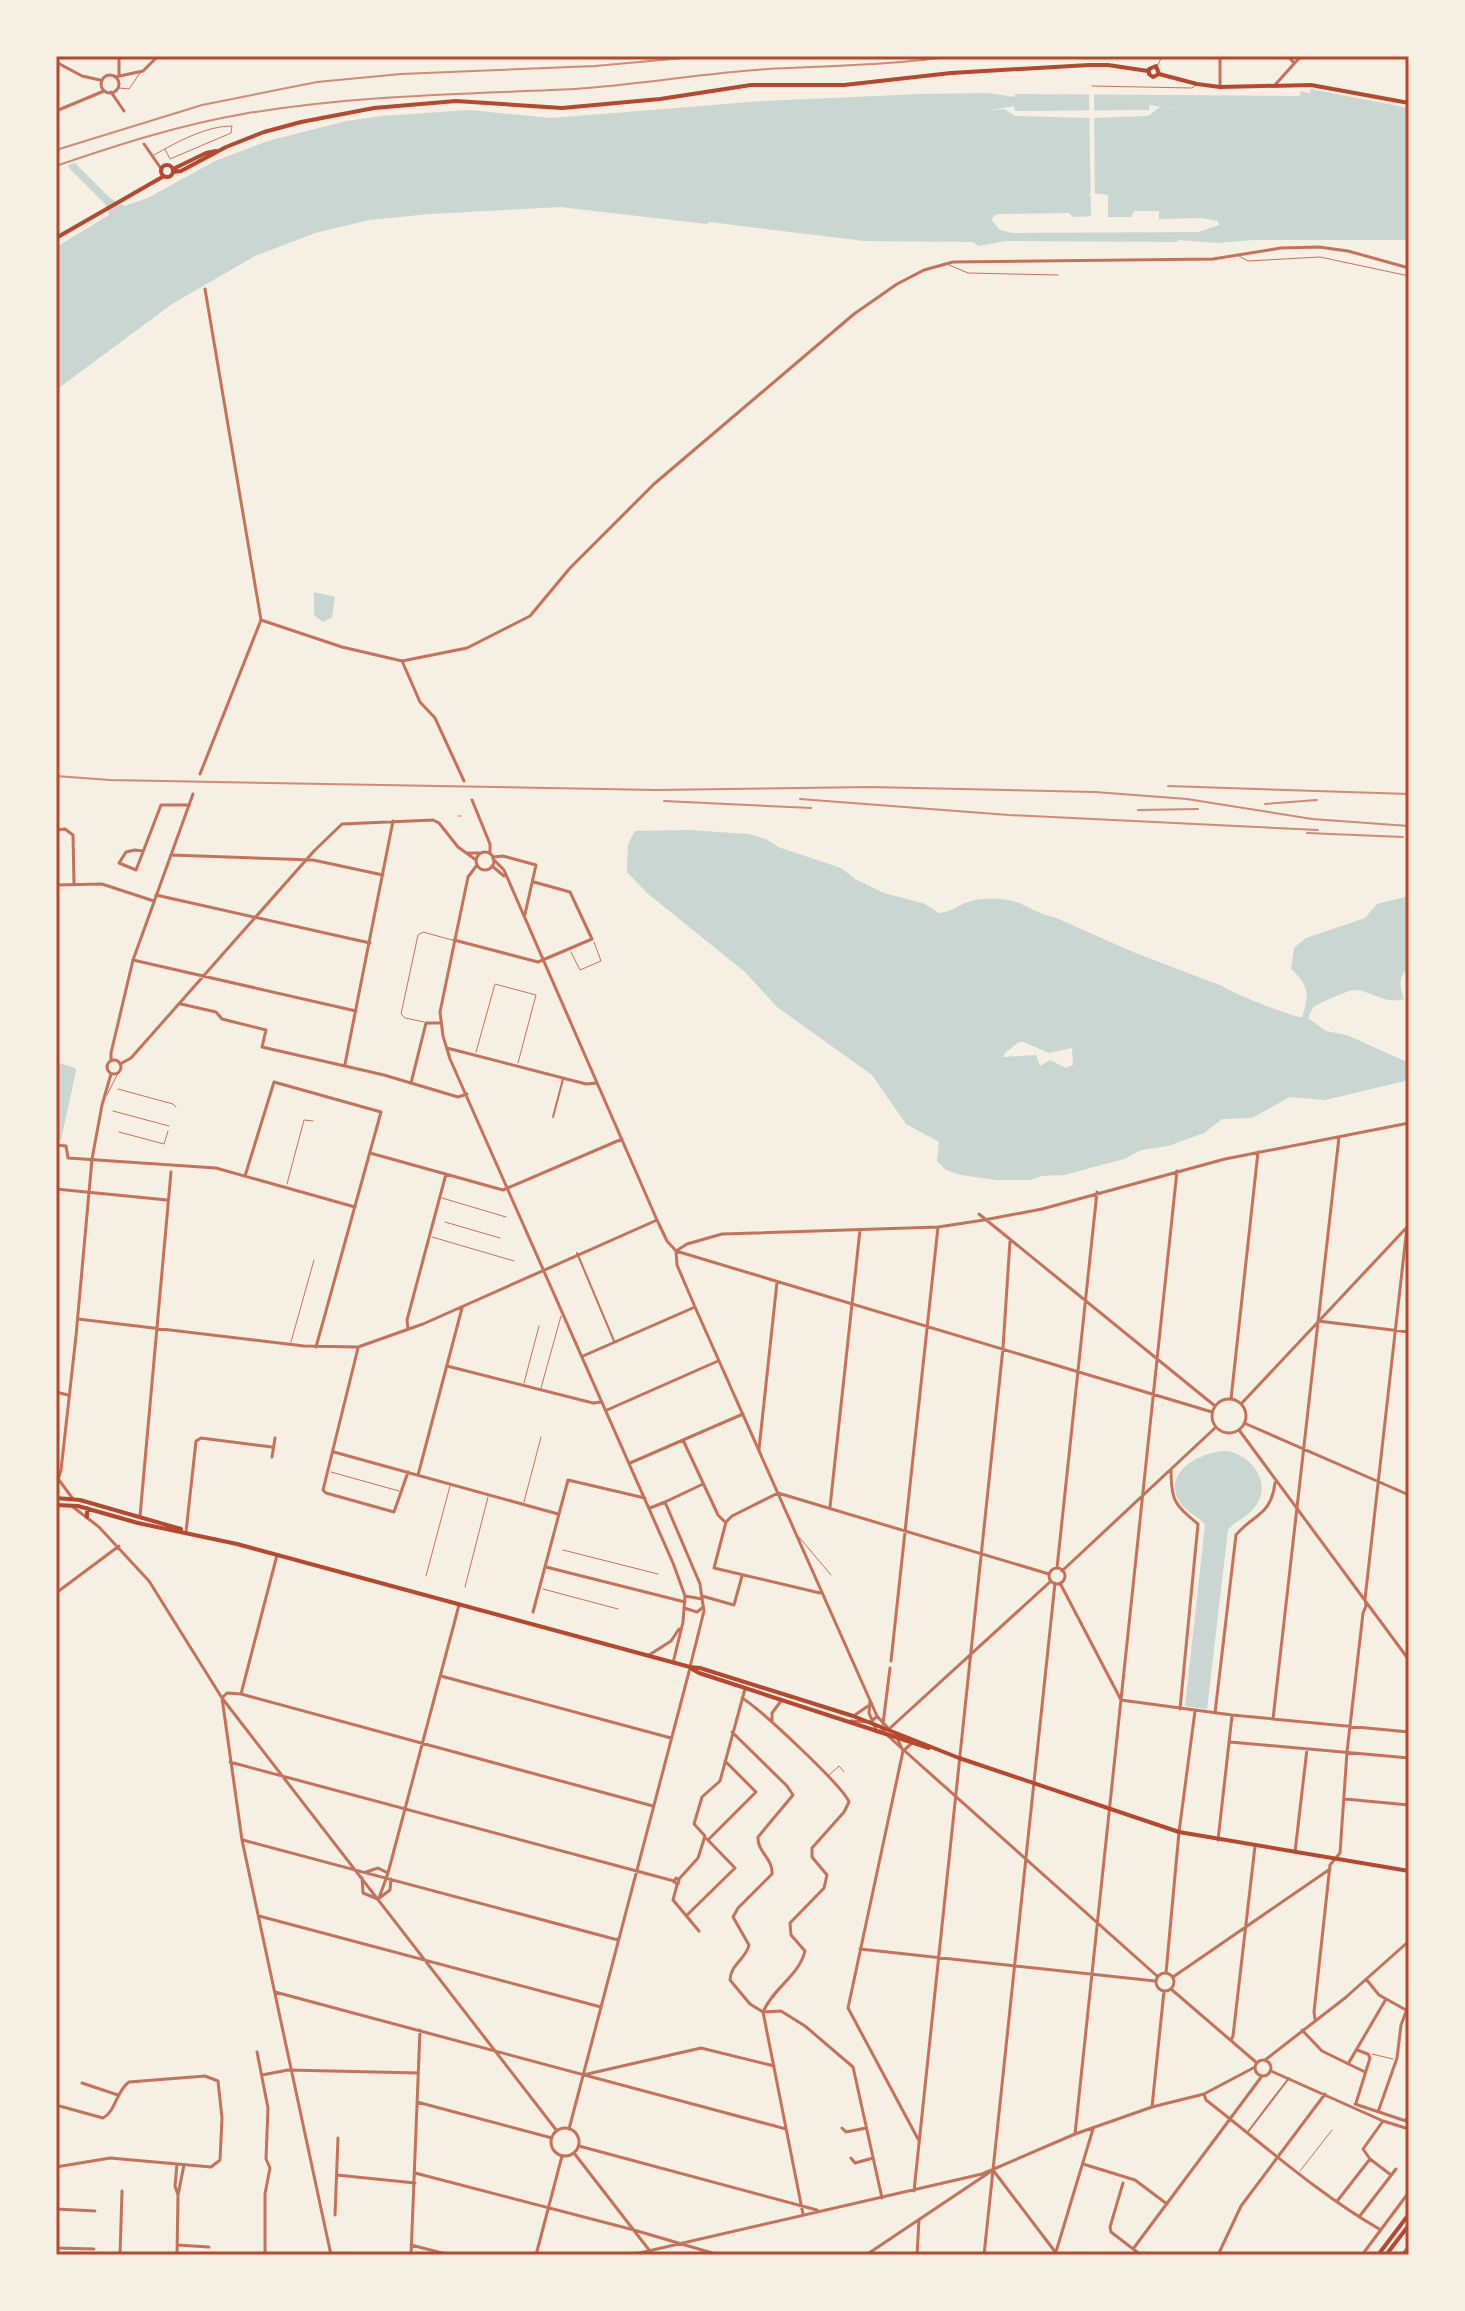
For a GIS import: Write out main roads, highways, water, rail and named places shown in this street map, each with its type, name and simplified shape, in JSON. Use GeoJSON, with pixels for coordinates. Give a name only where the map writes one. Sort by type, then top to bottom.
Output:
{"type":"FeatureCollection","features":[{"type":"Feature","properties":{"kind":"main road"},"geometry":{"type":"LineString","coordinates":[[163,173],[170,176],[173,170],[206,153],[264,132],[354,110],[466,101],[562,108],[660,99],[751,85],[844,85],[1089,65],[1148,71],[1153,77],[1159,74],[1220,87],[1323,86],[1409,103]]}},
{"type":"Feature","properties":{"kind":"main road"},"geometry":{"type":"LineString","coordinates":[[1148,71],[1151,67],[1157,67],[1159,74]]}},
{"type":"Feature","properties":{"kind":"main road"},"geometry":{"type":"LineString","coordinates":[[56,238],[118,203],[163,173],[167,165],[173,170]]}},
{"type":"Feature","properties":{"kind":"main road"},"geometry":{"type":"LineString","coordinates":[[56,1501],[73,1499],[163,1529],[186,1532]]}},
{"type":"Feature","properties":{"kind":"main road"},"geometry":{"type":"LineString","coordinates":[[56,1501],[69,1506],[140,1516],[186,1532],[700,1668],[871,1722],[959,1758],[1179,1832],[1409,1871]]}},
{"type":"Feature","properties":{"kind":"main road"},"geometry":{"type":"LineString","coordinates":[[87,1517],[90,1507]]}},
{"type":"Feature","properties":{"kind":"main road"},"geometry":{"type":"LineString","coordinates":[[690,1667],[745,1689],[937,1750]]}},
{"type":"Feature","properties":{"kind":"main road"},"geometry":{"type":"LineString","coordinates":[[1378,2255],[1409,2214]]}},
{"type":"Feature","properties":{"kind":"main road"},"geometry":{"type":"LineString","coordinates":[[1386,2255],[1409,2225]]}},
{"type":"Feature","properties":{"kind":"railway"},"geometry":{"type":"LineString","coordinates":[[56,150],[202,105],[317,82],[401,74],[595,66],[705,56]]}},
{"type":"Feature","properties":{"kind":"railway"},"geometry":{"type":"LineString","coordinates":[[56,166],[172,130],[284,108],[409,96],[575,89],[744,71],[955,56]]}},
{"type":"Feature","properties":{"kind":"railway"},"geometry":{"type":"LineString","coordinates":[[56,776],[110,780],[657,790],[870,787],[1095,792],[1187,799],[1312,819],[1409,826]]}},
{"type":"Feature","properties":{"kind":"railway"},"geometry":{"type":"LineString","coordinates":[[1168,786],[1409,794]]}},
{"type":"Feature","properties":{"kind":"railway"},"geometry":{"type":"LineString","coordinates":[[800,799],[1009,815],[1318,830]]}},
{"type":"Feature","properties":{"kind":"railway"},"geometry":{"type":"LineString","coordinates":[[1265,804],[1317,800]]}},
{"type":"Feature","properties":{"kind":"railway"},"geometry":{"type":"LineString","coordinates":[[664,801],[811,808]]}},
{"type":"Feature","properties":{"kind":"railway"},"geometry":{"type":"LineString","coordinates":[[1138,810],[1198,809]]}},
{"type":"Feature","properties":{"kind":"railway"},"geometry":{"type":"LineString","coordinates":[[1307,833],[1403,837]]}}]}
